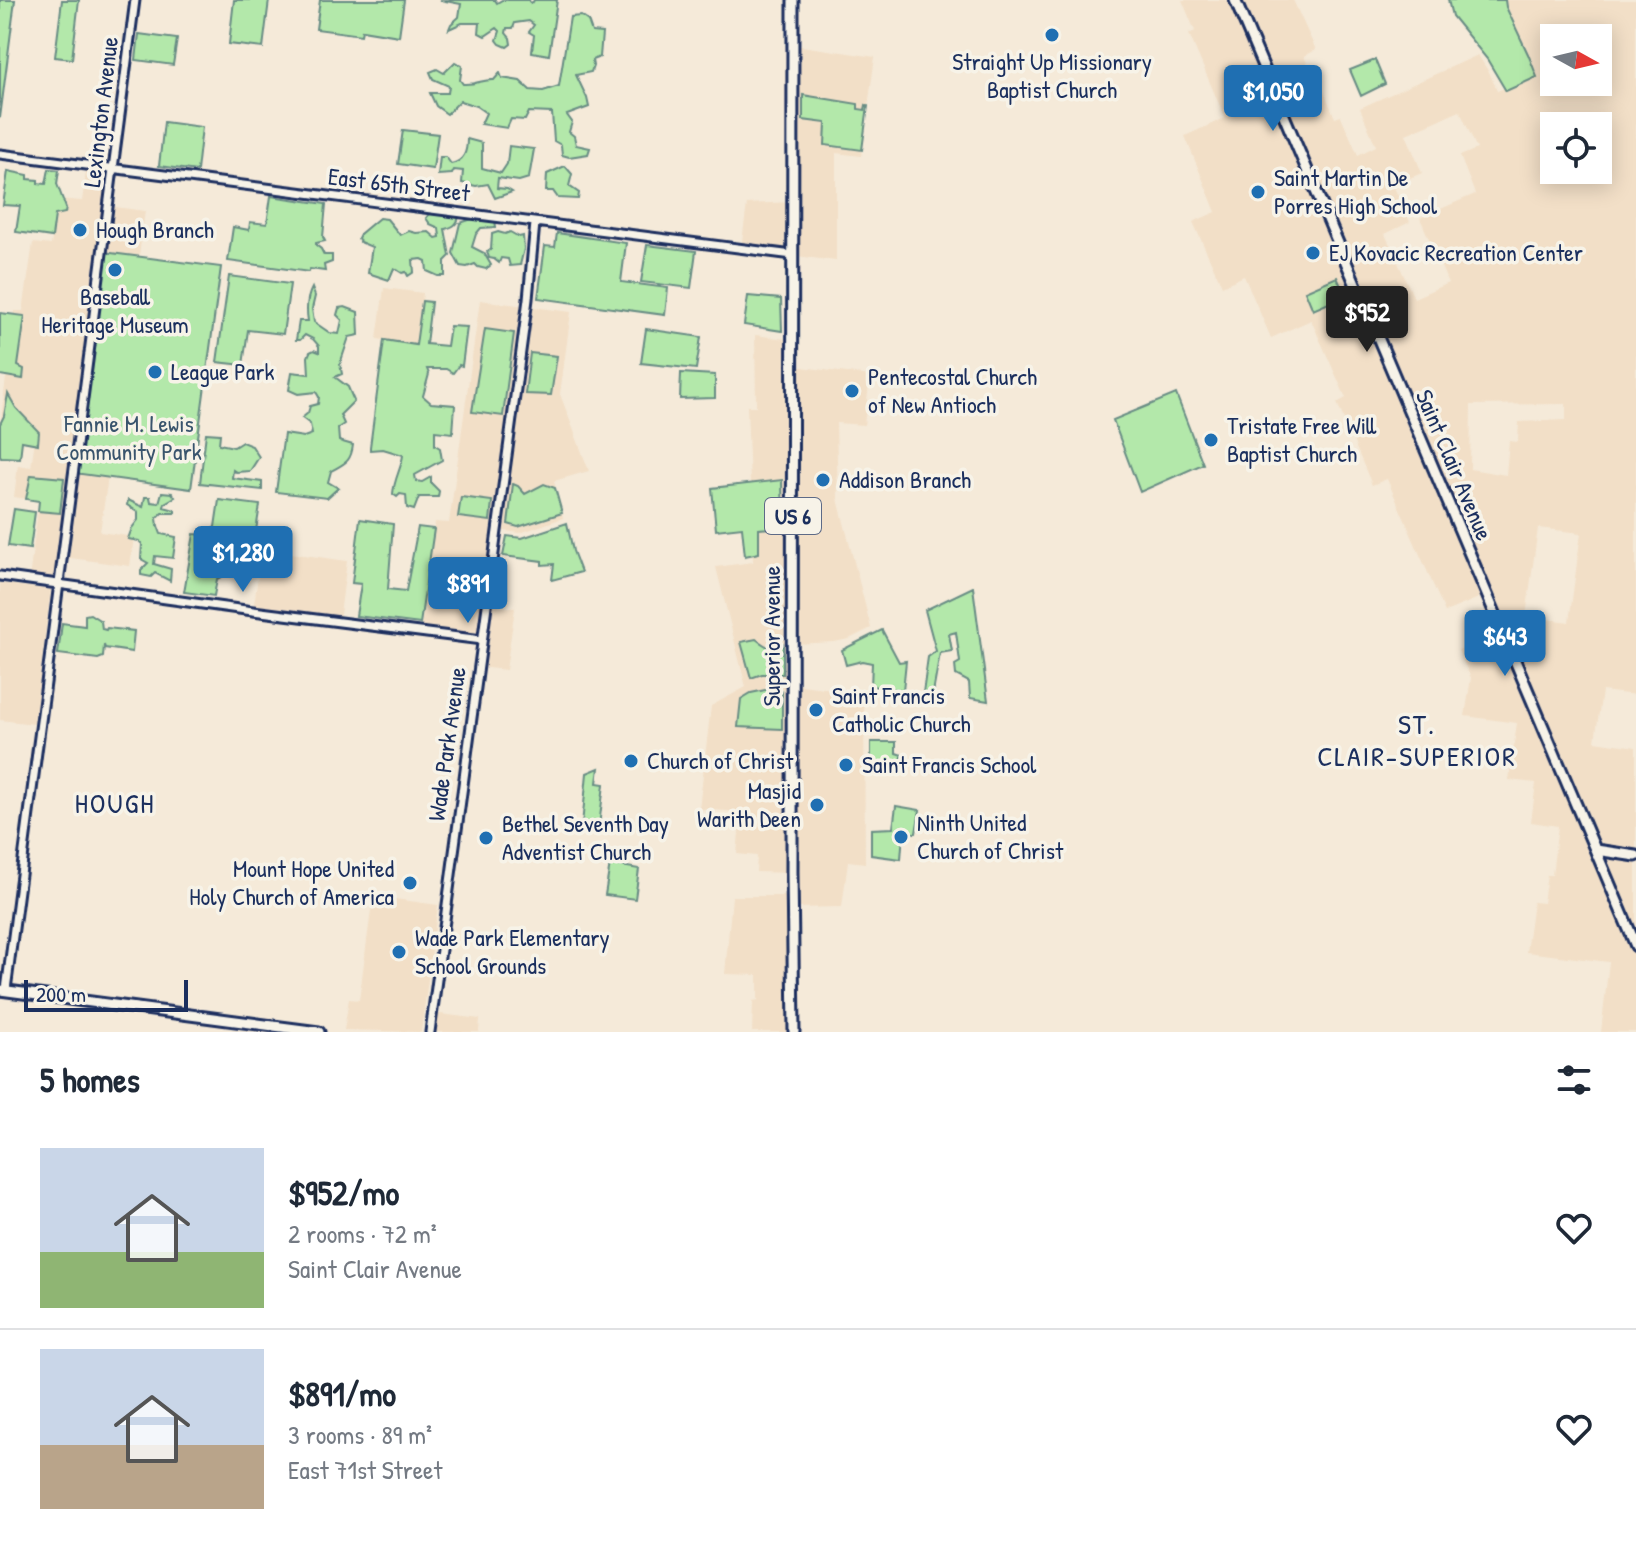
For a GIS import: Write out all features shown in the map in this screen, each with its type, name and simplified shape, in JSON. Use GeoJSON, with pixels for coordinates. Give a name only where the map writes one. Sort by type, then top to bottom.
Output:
{"type":"FeatureCollection","features":[{"type":"Feature","properties":{"kind":"main road","name":"Superior Avenue"},"geometry":{"type":"LineString","coordinates":[[793,0],[794,1032]]}},
{"type":"Feature","properties":{"kind":"main road","name":"Saint Clair Avenue"},"geometry":{"type":"LineString","coordinates":[[1235,0],[1636,946]]}},
{"type":"Feature","properties":{"kind":"main road"},"geometry":{"type":"LineString","coordinates":[[1596,850],[1636,856]]}},
{"type":"Feature","properties":{"kind":"main road"},"geometry":{"type":"LineString","coordinates":[[3,990],[319,1032]]}},
{"type":"Feature","properties":{"kind":"street","name":"Lexington Avenue"},"geometry":{"type":"LineString","coordinates":[[3,990],[60,583],[135,0]]}},
{"type":"Feature","properties":{"kind":"street","name":"East 65th Street"},"geometry":{"type":"LineString","coordinates":[[0,154],[793,255]]}},
{"type":"Feature","properties":{"kind":"street","name":"Wade Park Avenue"},"geometry":{"type":"LineString","coordinates":[[430,1032],[528,299],[535,223]]}},
{"type":"Feature","properties":{"kind":"street"},"geometry":{"type":"LineString","coordinates":[[0,576],[482,640]]}},
{"type":"Feature","properties":{"kind":"shaded area"},"geometry":{"type":"Polygon","coordinates":[[[1182,0],[1293,0],[1316,50],[1304,56],[1314,78],[1318,77],[1335,118],[1341,116],[1358,155],[1376,146],[1360,108],[1478,55],[1497,91],[1536,77],[1505,0],[1636,0],[1636,695],[1602,691],[1595,741],[1636,747],[1636,1032],[1601,1032],[1609,962],[1526,952],[1533,902],[1543,903],[1547,875],[1552,875],[1558,826],[1531,822],[1536,783],[1509,780],[1517,723],[1465,716],[1471,678],[1458,650],[1502,631],[1486,595],[1445,612],[1387,479],[1372,485],[1337,403],[1346,398],[1311,320],[1271,338],[1244,276],[1222,286],[1193,222],[1216,212],[1185,136],[1225,118],[1189,34],[1195,31],[1182,0]],[[1460,111],[1406,134],[1422,173],[1393,185],[1410,222],[1385,234],[1414,298],[1448,283],[1420,218],[1475,194],[1460,156],[1477,149],[1460,111]],[[1566,404],[1471,405],[1470,469],[1506,475],[1509,441],[1518,442],[1519,422],[1566,420],[1566,404]],[[1538,528],[1526,616],[1569,622],[1581,533],[1538,528]]]}},
{"type":"Feature","properties":{"kind":"shaded area"},"geometry":{"type":"Polygon","coordinates":[[[795,45],[875,57],[861,156],[836,153],[836,261],[741,249],[747,204],[793,202],[795,45]]]}},
{"type":"Feature","properties":{"kind":"shaded area"},"geometry":{"type":"Polygon","coordinates":[[[87,165],[114,168],[108,206],[145,211],[139,256],[104,252],[79,474],[108,477],[100,532],[134,537],[130,566],[63,557],[60,583],[29,579],[39,501],[14,497],[18,465],[31,467],[36,433],[0,427],[14,311],[23,311],[33,243],[51,245],[58,199],[82,201],[87,165]]]}},
{"type":"Feature","properties":{"kind":"shaded area"},"geometry":{"type":"Polygon","coordinates":[[[384,288],[423,293],[417,345],[377,339],[384,288]]]}},
{"type":"Feature","properties":{"kind":"shaded area"},"geometry":{"type":"Polygon","coordinates":[[[480,300],[571,312],[560,394],[589,471],[554,481],[563,518],[520,533],[497,530],[487,605],[515,608],[506,670],[478,667],[482,640],[420,632],[435,522],[449,523],[480,300]]]}},
{"type":"Feature","properties":{"kind":"shaded area"},"geometry":{"type":"Polygon","coordinates":[[[755,335],[793,340],[794,366],[870,376],[864,425],[836,423],[838,499],[871,628],[849,639],[794,644],[793,684],[864,693],[865,863],[848,861],[842,907],[793,908],[794,1032],[752,1032],[753,1001],[758,1000],[758,975],[725,974],[732,896],[792,896],[792,873],[756,872],[757,856],[737,854],[741,812],[699,809],[711,706],[746,687],[716,567],[753,562],[747,406],[756,406],[755,335]]]}},
{"type":"Feature","properties":{"kind":"shaded area"},"geometry":{"type":"Polygon","coordinates":[[[262,549],[347,561],[339,622],[253,611],[262,549]]]}},
{"type":"Feature","properties":{"kind":"shaded area"},"geometry":{"type":"Polygon","coordinates":[[[0,583],[51,590],[34,724],[0,720],[0,583]]]}},
{"type":"Feature","properties":{"kind":"shaded area","name":"Wade Park Elementary School Grounds"},"geometry":{"type":"Polygon","coordinates":[[[373,896],[438,905],[421,1032],[344,1030],[349,999],[359,1000],[373,896]]]}},
{"type":"Feature","properties":{"kind":"shaded area"},"geometry":{"type":"Polygon","coordinates":[[[432,1013],[480,1019],[479,1032],[430,1032],[432,1013]]]}},
{"type":"Feature","properties":{"kind":"green space"},"geometry":{"type":"Polygon","coordinates":[[[0,0],[15,0],[0,118],[0,0]]]}},
{"type":"Feature","properties":{"kind":"green space"},"geometry":{"type":"Polygon","coordinates":[[[62,0],[79,0],[72,59],[55,57],[62,0]]]}},
{"type":"Feature","properties":{"kind":"green space"},"geometry":{"type":"Polygon","coordinates":[[[234,0],[269,0],[263,48],[229,44],[234,0]]]}},
{"type":"Feature","properties":{"kind":"green space"},"geometry":{"type":"Polygon","coordinates":[[[320,0],[404,0],[399,36],[362,30],[361,35],[316,29],[320,0]]]}},
{"type":"Feature","properties":{"kind":"green space"},"geometry":{"type":"Polygon","coordinates":[[[440,0],[495,0],[497,3],[502,0],[529,0],[530,3],[534,0],[557,0],[549,55],[532,52],[534,35],[529,32],[534,25],[529,21],[507,28],[511,44],[507,47],[497,40],[500,31],[497,28],[485,36],[479,33],[480,23],[462,23],[449,29],[459,17],[461,4],[440,0]]]}},
{"type":"Feature","properties":{"kind":"green space"},"geometry":{"type":"Polygon","coordinates":[[[1448,0],[1505,0],[1537,77],[1506,91],[1487,59],[1452,16],[1448,0]]]}},
{"type":"Feature","properties":{"kind":"green space"},"geometry":{"type":"Polygon","coordinates":[[[581,16],[588,21],[592,32],[602,33],[600,57],[592,60],[591,72],[576,75],[589,107],[567,115],[572,122],[569,132],[574,136],[576,145],[590,148],[588,154],[562,155],[561,145],[554,141],[552,113],[529,112],[525,120],[511,119],[507,128],[481,124],[486,113],[460,101],[447,114],[436,106],[430,93],[448,93],[449,86],[433,79],[430,72],[437,69],[444,73],[455,62],[462,66],[460,80],[463,84],[494,80],[500,73],[502,78],[520,81],[530,90],[543,91],[559,86],[570,17],[581,16]]]}},
{"type":"Feature","properties":{"kind":"green space"},"geometry":{"type":"Polygon","coordinates":[[[139,34],[177,39],[173,65],[136,60],[139,34]]]}},
{"type":"Feature","properties":{"kind":"green space"},"geometry":{"type":"Polygon","coordinates":[[[1375,60],[1385,84],[1361,96],[1350,70],[1375,60]]]}},
{"type":"Feature","properties":{"kind":"green space"},"geometry":{"type":"Polygon","coordinates":[[[803,95],[858,104],[858,109],[865,110],[868,106],[862,150],[825,145],[826,123],[803,120],[803,95]]]}},
{"type":"Feature","properties":{"kind":"green space"},"geometry":{"type":"Polygon","coordinates":[[[164,122],[202,127],[197,171],[159,166],[164,122]]]}},
{"type":"Feature","properties":{"kind":"green space"},"geometry":{"type":"Polygon","coordinates":[[[403,130],[438,134],[433,169],[398,164],[403,130]]]}},
{"type":"Feature","properties":{"kind":"green space"},"geometry":{"type":"Polygon","coordinates":[[[467,139],[482,143],[482,168],[501,173],[507,164],[509,146],[534,149],[529,178],[519,181],[498,178],[497,188],[512,192],[495,198],[488,184],[476,186],[462,183],[463,171],[454,170],[452,174],[438,175],[440,157],[446,157],[451,164],[459,161],[465,152],[467,139]]]}},
{"type":"Feature","properties":{"kind":"green space"},"geometry":{"type":"Polygon","coordinates":[[[565,166],[572,174],[569,186],[579,193],[578,199],[558,198],[553,191],[546,191],[547,174],[565,166]]]}},
{"type":"Feature","properties":{"kind":"green space"},"geometry":{"type":"Polygon","coordinates":[[[49,169],[59,170],[57,184],[65,213],[55,215],[52,237],[16,232],[20,206],[3,205],[8,171],[28,175],[28,179],[46,184],[49,169]]]}},
{"type":"Feature","properties":{"kind":"green space"},"geometry":{"type":"Polygon","coordinates":[[[271,196],[326,204],[325,241],[316,243],[324,255],[332,255],[332,262],[324,265],[325,271],[310,269],[309,272],[228,261],[233,227],[249,230],[250,222],[267,224],[271,196]]]}},
{"type":"Feature","properties":{"kind":"green space"},"geometry":{"type":"Polygon","coordinates":[[[436,212],[459,217],[454,225],[445,229],[450,256],[445,261],[445,276],[427,271],[426,261],[422,259],[413,260],[414,272],[408,276],[406,272],[394,268],[389,280],[368,273],[372,247],[360,242],[360,234],[379,218],[387,219],[400,235],[409,231],[429,232],[436,238],[440,237],[439,228],[426,218],[436,212]]]}},
{"type":"Feature","properties":{"kind":"green space"},"geometry":{"type":"Polygon","coordinates":[[[475,218],[495,220],[496,227],[481,228],[472,247],[484,253],[491,265],[486,269],[475,264],[460,266],[453,253],[460,223],[475,218]]]}},
{"type":"Feature","properties":{"kind":"green space"},"geometry":{"type":"Polygon","coordinates":[[[557,233],[626,243],[621,282],[668,288],[665,315],[538,298],[545,246],[555,247],[557,233]]]}},
{"type":"Feature","properties":{"kind":"green space"},"geometry":{"type":"Polygon","coordinates":[[[492,234],[523,236],[520,265],[510,266],[508,259],[501,258],[499,263],[489,258],[487,251],[491,250],[492,234]]]}},
{"type":"Feature","properties":{"kind":"green space"},"geometry":{"type":"Polygon","coordinates":[[[647,245],[696,251],[691,288],[641,282],[647,245]]]}},
{"type":"Feature","properties":{"kind":"green space","name":"League Park"},"geometry":{"type":"Polygon","coordinates":[[[103,252],[221,267],[191,489],[74,473],[103,252]]]}},
{"type":"Feature","properties":{"kind":"green space"},"geometry":{"type":"Polygon","coordinates":[[[229,276],[290,284],[283,334],[248,330],[243,365],[217,362],[229,276]]]}},
{"type":"Feature","properties":{"kind":"green space"},"geometry":{"type":"Polygon","coordinates":[[[1337,277],[1345,296],[1313,310],[1305,291],[1337,277]]]}},
{"type":"Feature","properties":{"kind":"green space"},"geometry":{"type":"Polygon","coordinates":[[[312,288],[315,296],[312,309],[314,322],[330,333],[339,334],[342,320],[337,315],[339,308],[358,312],[359,335],[349,337],[340,364],[342,374],[335,377],[348,387],[354,401],[340,415],[344,424],[338,428],[339,441],[353,445],[346,461],[331,471],[328,482],[338,488],[327,498],[276,492],[284,434],[304,437],[312,434],[310,424],[302,418],[310,406],[318,404],[316,392],[298,394],[289,390],[292,372],[309,374],[310,352],[319,352],[319,346],[313,339],[305,335],[296,340],[299,321],[308,321],[307,304],[312,288]]]}},
{"type":"Feature","properties":{"kind":"green space"},"geometry":{"type":"Polygon","coordinates":[[[748,296],[781,299],[782,331],[744,325],[748,296]]]}},
{"type":"Feature","properties":{"kind":"green space"},"geometry":{"type":"Polygon","coordinates":[[[422,301],[431,302],[426,344],[447,346],[450,326],[467,327],[462,366],[459,365],[453,373],[446,369],[427,369],[429,374],[423,396],[431,403],[455,405],[453,433],[435,431],[435,445],[440,448],[442,460],[415,475],[416,481],[422,482],[431,477],[431,483],[439,491],[438,497],[419,497],[414,510],[407,508],[406,495],[397,497],[393,494],[403,455],[383,449],[370,450],[370,447],[384,340],[416,345],[422,301]]]}},
{"type":"Feature","properties":{"kind":"green space"},"geometry":{"type":"Polygon","coordinates":[[[0,313],[25,316],[18,366],[24,369],[23,379],[0,375],[0,313]]]}},
{"type":"Feature","properties":{"kind":"green space"},"geometry":{"type":"Polygon","coordinates":[[[485,329],[514,333],[503,416],[472,412],[485,329]]]}},
{"type":"Feature","properties":{"kind":"green space"},"geometry":{"type":"Polygon","coordinates":[[[646,329],[701,337],[696,369],[641,363],[646,329]]]}},
{"type":"Feature","properties":{"kind":"green space"},"geometry":{"type":"Polygon","coordinates":[[[530,353],[557,356],[551,395],[525,394],[530,353]]]}},
{"type":"Feature","properties":{"kind":"green space"},"geometry":{"type":"Polygon","coordinates":[[[681,373],[715,375],[715,398],[680,399],[681,373]]]}},
{"type":"Feature","properties":{"kind":"green space"},"geometry":{"type":"Polygon","coordinates":[[[8,394],[16,408],[39,432],[38,444],[22,441],[20,458],[0,455],[0,424],[8,394]]]}},
{"type":"Feature","properties":{"kind":"green space"},"geometry":{"type":"Polygon","coordinates":[[[1176,394],[1203,464],[1140,492],[1113,420],[1176,394]]]}},
{"type":"Feature","properties":{"kind":"green space"},"geometry":{"type":"Polygon","coordinates":[[[206,433],[220,434],[219,444],[234,447],[242,442],[252,446],[259,457],[250,471],[233,470],[232,478],[262,482],[262,490],[200,483],[206,433]]]}},
{"type":"Feature","properties":{"kind":"green space"},"geometry":{"type":"Polygon","coordinates":[[[31,475],[64,478],[60,513],[38,511],[39,501],[26,499],[31,475]]]}},
{"type":"Feature","properties":{"kind":"green space"},"geometry":{"type":"Polygon","coordinates":[[[782,480],[783,527],[759,529],[759,553],[745,556],[742,527],[716,530],[712,488],[782,480]]]}},
{"type":"Feature","properties":{"kind":"green space"},"geometry":{"type":"Polygon","coordinates":[[[513,484],[525,494],[544,484],[555,488],[562,513],[518,527],[508,524],[513,484]]]}},
{"type":"Feature","properties":{"kind":"green space"},"geometry":{"type":"Polygon","coordinates":[[[162,492],[172,493],[175,497],[164,507],[175,510],[175,513],[162,513],[157,518],[158,526],[161,534],[176,537],[173,558],[155,556],[154,564],[171,569],[170,581],[155,573],[151,577],[141,575],[141,570],[148,563],[141,559],[142,544],[128,539],[138,520],[138,512],[127,505],[128,500],[143,507],[145,497],[159,503],[162,492]]]}},
{"type":"Feature","properties":{"kind":"green space"},"geometry":{"type":"Polygon","coordinates":[[[461,497],[492,501],[490,521],[458,517],[461,497]]]}},
{"type":"Feature","properties":{"kind":"green space"},"geometry":{"type":"Polygon","coordinates":[[[219,500],[260,505],[250,569],[230,567],[231,572],[217,579],[214,596],[184,592],[194,534],[204,535],[215,527],[219,500]]]}},
{"type":"Feature","properties":{"kind":"green space"},"geometry":{"type":"Polygon","coordinates":[[[14,509],[35,512],[30,549],[8,546],[14,509]]]}},
{"type":"Feature","properties":{"kind":"green space"},"geometry":{"type":"Polygon","coordinates":[[[360,519],[393,524],[388,589],[406,591],[418,527],[434,529],[420,624],[356,616],[361,584],[352,583],[360,519]]]}},
{"type":"Feature","properties":{"kind":"green space"},"geometry":{"type":"Polygon","coordinates":[[[567,523],[581,572],[552,580],[554,564],[542,565],[542,561],[503,556],[507,536],[522,538],[567,523]]]}},
{"type":"Feature","properties":{"kind":"green space"},"geometry":{"type":"Polygon","coordinates":[[[973,587],[988,701],[970,698],[969,682],[956,675],[955,665],[960,662],[956,632],[949,634],[952,651],[940,653],[933,693],[923,693],[928,657],[936,651],[925,610],[973,587]]]}},
{"type":"Feature","properties":{"kind":"green space"},"geometry":{"type":"Polygon","coordinates":[[[90,614],[101,621],[102,629],[134,631],[132,652],[105,648],[104,645],[103,657],[98,659],[58,654],[62,623],[85,626],[85,615],[90,614]]]}},
{"type":"Feature","properties":{"kind":"green space"},"geometry":{"type":"Polygon","coordinates":[[[882,630],[899,662],[906,661],[903,690],[871,686],[872,663],[862,661],[846,665],[842,650],[882,630]]]}},
{"type":"Feature","properties":{"kind":"green space"},"geometry":{"type":"Polygon","coordinates":[[[756,639],[772,648],[783,644],[783,674],[762,674],[751,678],[741,642],[756,639]]]}},
{"type":"Feature","properties":{"kind":"green space"},"geometry":{"type":"Polygon","coordinates":[[[770,689],[782,691],[782,729],[738,727],[741,699],[751,693],[770,689]]]}},
{"type":"Feature","properties":{"kind":"green space"},"geometry":{"type":"Polygon","coordinates":[[[871,742],[896,742],[896,753],[902,755],[901,773],[871,773],[871,742]]]}},
{"type":"Feature","properties":{"kind":"green space"},"geometry":{"type":"Polygon","coordinates":[[[599,768],[597,783],[604,784],[599,826],[582,825],[587,773],[599,768]]]}},
{"type":"Feature","properties":{"kind":"green space"},"geometry":{"type":"Polygon","coordinates":[[[896,806],[920,810],[916,833],[903,833],[901,859],[871,855],[871,829],[893,828],[896,806]]]}},
{"type":"Feature","properties":{"kind":"green space"},"geometry":{"type":"Polygon","coordinates":[[[610,864],[639,869],[635,899],[605,895],[610,864]]]}},
{"type":"Feature","properties":{"kind":"place","name":"Straight Up Missionary Baptist Church"},"geometry":{"type":"Point","coordinates":[1052,35]}},
{"type":"Feature","properties":{"kind":"place","name":"Saint Martin De Porres High School"},"geometry":{"type":"Point","coordinates":[1258,192]}},
{"type":"Feature","properties":{"kind":"place","name":"Hough Branch"},"geometry":{"type":"Point","coordinates":[80,230]}},
{"type":"Feature","properties":{"kind":"place","name":"EJ Kovacic Recreation Center"},"geometry":{"type":"Point","coordinates":[1313,253]}},
{"type":"Feature","properties":{"kind":"place","name":"Baseball Heritage Museum"},"geometry":{"type":"Point","coordinates":[115,270]}},
{"type":"Feature","properties":{"kind":"place","name":"League Park"},"geometry":{"type":"Point","coordinates":[155,372]}},
{"type":"Feature","properties":{"kind":"place","name":"Pentecostal Church of New Antioch"},"geometry":{"type":"Point","coordinates":[852,391]}},
{"type":"Feature","properties":{"kind":"place","name":"Tristate Free Will Baptist Church"},"geometry":{"type":"Point","coordinates":[1211,440]}},
{"type":"Feature","properties":{"kind":"place","name":"Addison Branch"},"geometry":{"type":"Point","coordinates":[823,480]}},
{"type":"Feature","properties":{"kind":"place","name":"Saint Francis Catholic Church"},"geometry":{"type":"Point","coordinates":[816,710]}},
{"type":"Feature","properties":{"kind":"place","name":"Church of Christ"},"geometry":{"type":"Point","coordinates":[631,761]}},
{"type":"Feature","properties":{"kind":"place","name":"Saint Francis School"},"geometry":{"type":"Point","coordinates":[846,765]}},
{"type":"Feature","properties":{"kind":"place","name":"Masjid Warith Deen"},"geometry":{"type":"Point","coordinates":[817,805]}},
{"type":"Feature","properties":{"kind":"place","name":"Ninth United Church of Christ"},"geometry":{"type":"Point","coordinates":[901,837]}},
{"type":"Feature","properties":{"kind":"place","name":"Bethel Seventh Day Adventist Church"},"geometry":{"type":"Point","coordinates":[486,838]}},
{"type":"Feature","properties":{"kind":"place","name":"Mount Hope United Holy Church of America"},"geometry":{"type":"Point","coordinates":[410,883]}},
{"type":"Feature","properties":{"kind":"place","name":"Wade Park Elementary School Grounds"},"geometry":{"type":"Point","coordinates":[399,952]}},
{"type":"Feature","properties":{"kind":"district","name":"ST. CLAIR-SUPERIOR"},"geometry":{"type":"Point","coordinates":[1417,740]}},
{"type":"Feature","properties":{"kind":"district","name":"HOUGH"},"geometry":{"type":"Point","coordinates":[115,803]}},
{"type":"Feature","properties":{"kind":"park label","name":"Fannie M. Lewis Community Park"},"geometry":{"type":"Point","coordinates":[129,438]}}]}
